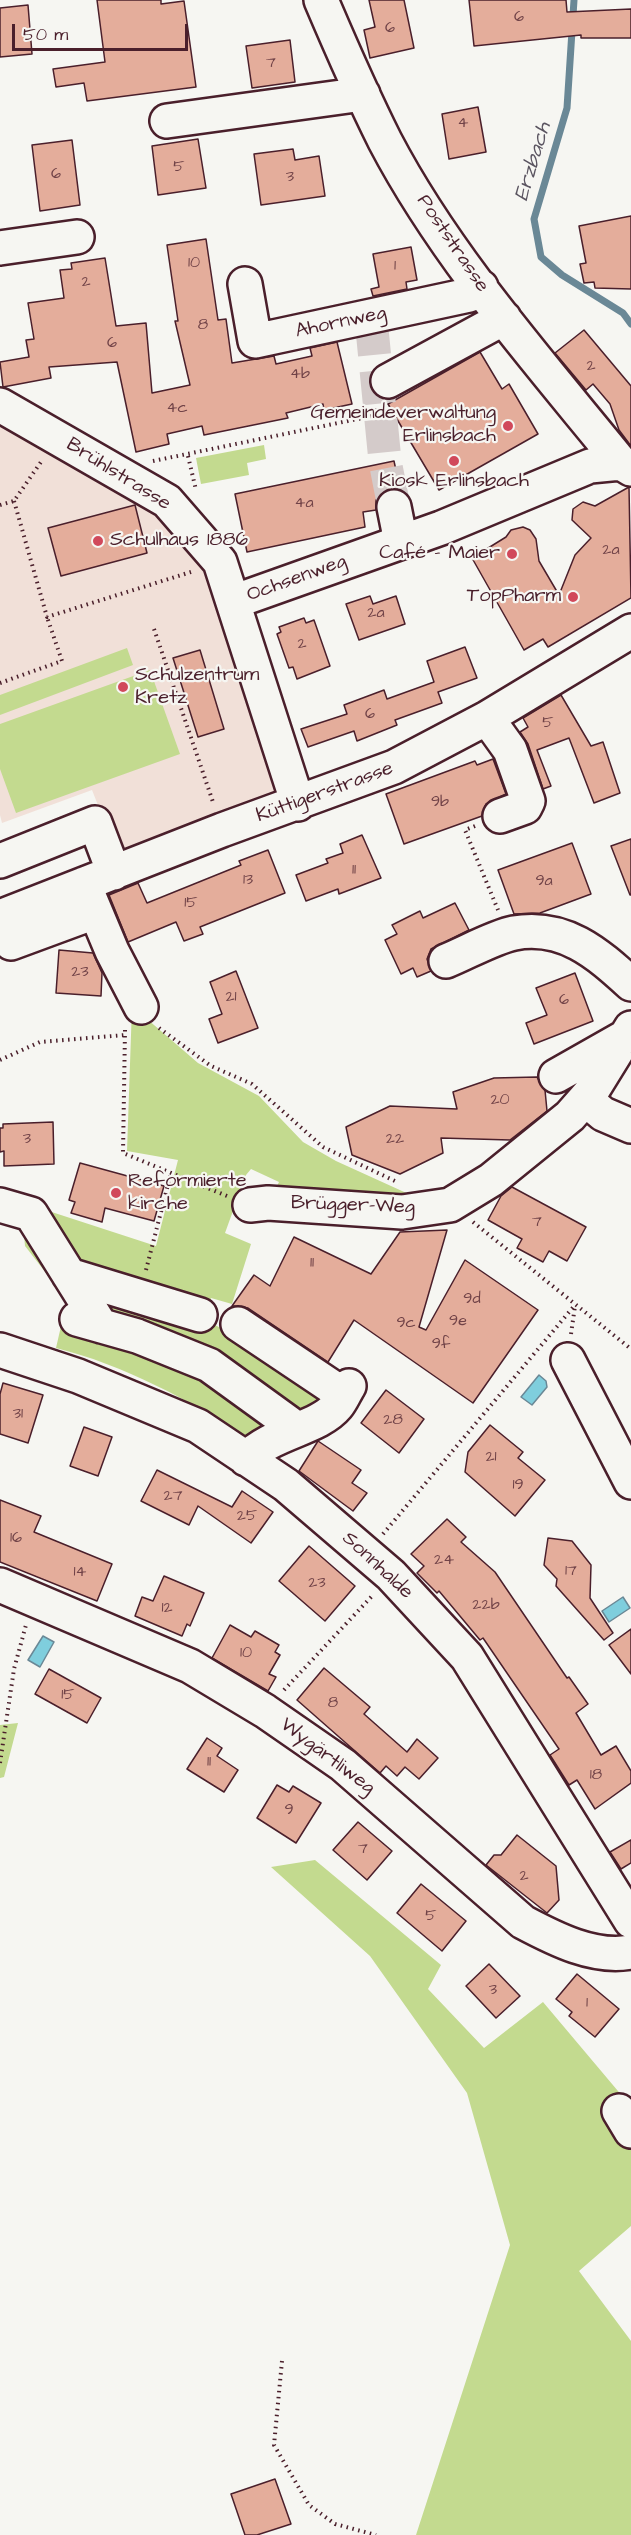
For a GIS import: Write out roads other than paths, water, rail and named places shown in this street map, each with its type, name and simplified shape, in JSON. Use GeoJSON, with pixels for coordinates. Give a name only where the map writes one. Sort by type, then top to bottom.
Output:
{"type":"FeatureCollection","features":[{"type":"Feature","properties":{"kind":"street","name":"Poststrasse"},"geometry":{"type":"LineString","coordinates":[[321,0],[386,142],[423,204],[492,302],[626,466]]}},
{"type":"Feature","properties":{"kind":"street"},"geometry":{"type":"LineString","coordinates":[[167,121],[363,94]]}},
{"type":"Feature","properties":{"kind":"street"},"geometry":{"type":"LineString","coordinates":[[0,248],[77,237]]}},
{"type":"Feature","properties":{"kind":"street","name":"Ahornweg"},"geometry":{"type":"LineString","coordinates":[[245,284],[255,341],[470,295],[492,302]]}},
{"type":"Feature","properties":{"kind":"street"},"geometry":{"type":"LineString","coordinates":[[379,328],[481,307],[492,302]]}},
{"type":"Feature","properties":{"kind":"street"},"geometry":{"type":"LineString","coordinates":[[388,381],[492,302]]}},
{"type":"Feature","properties":{"kind":"street","name":"Brühlstrasse"},"geometry":{"type":"LineString","coordinates":[[7,419],[58,438],[167,501],[220,562],[298,804]]}},
{"type":"Feature","properties":{"kind":"street","name":"Ochsenweg"},"geometry":{"type":"LineString","coordinates":[[233,603],[401,542],[590,466],[626,466]]}},
{"type":"Feature","properties":{"kind":"street"},"geometry":{"type":"LineString","coordinates":[[394,507],[401,542]]}},
{"type":"Feature","properties":{"kind":"street","name":"Küttigerstrasse"},"geometry":{"type":"LineString","coordinates":[[5,930],[89,898],[114,873],[222,830],[394,768],[487,718],[631,631]]}},
{"type":"Feature","properties":{"kind":"street"},"geometry":{"type":"LineString","coordinates":[[487,718],[510,750],[528,801],[525,807],[500,816]]}},
{"type":"Feature","properties":{"kind":"street"},"geometry":{"type":"LineString","coordinates":[[0,861],[95,823],[114,873]]}},
{"type":"Feature","properties":{"kind":"street"},"geometry":{"type":"LineString","coordinates":[[89,898],[134,1016]]}},
{"type":"Feature","properties":{"kind":"street"},"geometry":{"type":"LineString","coordinates":[[446,962],[514,933],[545,932],[567,936],[592,950],[631,984]]}},
{"type":"Feature","properties":{"kind":"street"},"geometry":{"type":"LineString","coordinates":[[556,1076],[628,1032]]}},
{"type":"Feature","properties":{"kind":"street","name":"Brügger-Weg"},"geometry":{"type":"LineString","coordinates":[[250,1205],[268,1203],[402,1212],[450,1205],[491,1180],[526,1154],[570,1116],[585,1099],[628,1032]]}},
{"type":"Feature","properties":{"kind":"street"},"geometry":{"type":"LineString","coordinates":[[585,1099],[603,1114],[631,1126]]}},
{"type":"Feature","properties":{"kind":"street"},"geometry":{"type":"LineString","coordinates":[[0,1205],[31,1214],[69,1275],[89,1322],[137,1335],[209,1365],[289,1423],[293,1429]]}},
{"type":"Feature","properties":{"kind":"street"},"geometry":{"type":"LineString","coordinates":[[69,1275],[200,1315]]}},
{"type":"Feature","properties":{"kind":"street"},"geometry":{"type":"LineString","coordinates":[[238,1324],[346,1390],[327,1415],[258,1447],[246,1459]]}},
{"type":"Feature","properties":{"kind":"street","name":"Sonnhalde"},"geometry":{"type":"LineString","coordinates":[[0,1350],[78,1376],[198,1426],[286,1485],[392,1575],[467,1657],[631,1921]]}},
{"type":"Feature","properties":{"kind":"street"},"geometry":{"type":"LineString","coordinates":[[568,1360],[631,1482]]}},
{"type":"Feature","properties":{"kind":"street","name":"Wygärtliweg"},"geometry":{"type":"LineString","coordinates":[[0,1584],[190,1665],[266,1711],[343,1765],[523,1922],[551,1936],[600,1953],[631,1952]]}},
{"type":"Feature","properties":{"kind":"water"},"geometry":{"type":"Polygon","coordinates":[[[539,1375],[546,1381],[547,1387],[532,1405],[521,1397],[539,1375]]]}},
{"type":"Feature","properties":{"kind":"water"},"geometry":{"type":"Polygon","coordinates":[[[623,1597],[630,1608],[609,1622],[602,1611],[623,1597]]]}},
{"type":"Feature","properties":{"kind":"water"},"geometry":{"type":"Polygon","coordinates":[[[43,1636],[54,1642],[40,1667],[28,1660],[43,1636]]]}},
{"type":"Feature","properties":{"kind":"waterway","name":"Erzbach"},"geometry":{"type":"LineString","coordinates":[[574,0],[567,108],[534,219],[541,257],[562,275],[623,313],[631,324]]}},
{"type":"Feature","properties":{"kind":"tunnel"},"geometry":{"type":"LineString","coordinates":[[379,328],[372,329],[385,461],[394,507]]}},
{"type":"Feature","properties":{"kind":"place","name":"Gemeindeverwaltung Erlinsbach"},"geometry":{"type":"Point","coordinates":[508,426]}},
{"type":"Feature","properties":{"kind":"place","name":"Kiosk Erlinsbach"},"geometry":{"type":"Point","coordinates":[454,461]}},
{"type":"Feature","properties":{"kind":"place","name":"Schulhaus 1886"},"geometry":{"type":"Point","coordinates":[98,541]}},
{"type":"Feature","properties":{"kind":"place","name":"Café - Maier"},"geometry":{"type":"Point","coordinates":[512,554]}},
{"type":"Feature","properties":{"kind":"place","name":"TopPharm"},"geometry":{"type":"Point","coordinates":[573,597]}},
{"type":"Feature","properties":{"kind":"place","name":"Schulzentrum Kretz"},"geometry":{"type":"Point","coordinates":[123,687]}},
{"type":"Feature","properties":{"kind":"place","name":"Reformierte kirche"},"geometry":{"type":"Point","coordinates":[116,1193]}}]}
